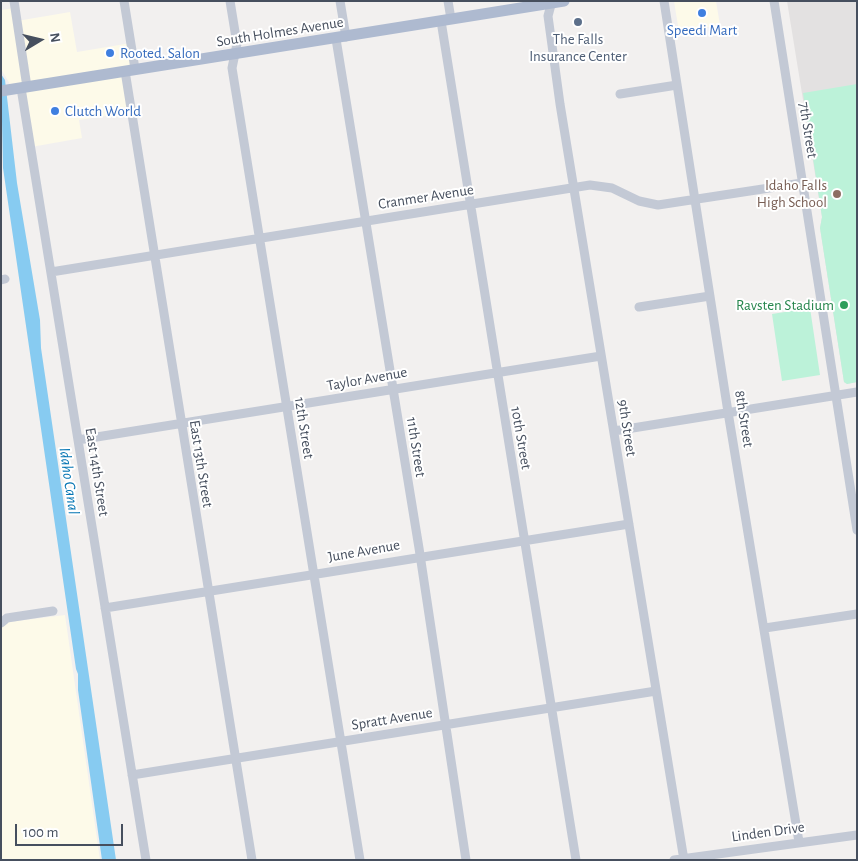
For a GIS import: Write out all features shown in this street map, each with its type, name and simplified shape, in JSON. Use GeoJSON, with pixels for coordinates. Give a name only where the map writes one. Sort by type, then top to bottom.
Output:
{"type":"FeatureCollection","features":[{"type":"Feature","properties":{"kind":"main road","name":"South Holmes Avenue"},"geometry":{"type":"LineString","coordinates":[[5,91],[564,1]]}},
{"type":"Feature","properties":{"kind":"street","name":"East 14th Street"},"geometry":{"type":"LineString","coordinates":[[14,1],[24,87],[52,272],[104,608],[146,860]]}},
{"type":"Feature","properties":{"kind":"street","name":"East 13th Street"},"geometry":{"type":"LineString","coordinates":[[124,1],[130,70],[180,423],[252,860]]}},
{"type":"Feature","properties":{"kind":"street","name":"12th Street"},"geometry":{"type":"LineString","coordinates":[[230,1],[237,44],[232,68],[360,860]]}},
{"type":"Feature","properties":{"kind":"street","name":"11th Street"},"geometry":{"type":"LineString","coordinates":[[340,1],[341,38],[366,221],[420,556],[466,860]]}},
{"type":"Feature","properties":{"kind":"street","name":"10th Street"},"geometry":{"type":"LineString","coordinates":[[448,1],[446,20],[468,204],[525,540],[576,860]]}},
{"type":"Feature","properties":{"kind":"street","name":"8th Street"},"geometry":{"type":"LineString","coordinates":[[664,1],[728,412],[799,842]]}},
{"type":"Feature","properties":{"kind":"street","name":"7th Street"},"geometry":{"type":"LineString","coordinates":[[774,1],[857,530]]}},
{"type":"Feature","properties":{"kind":"street","name":"9th Street"},"geometry":{"type":"LineString","coordinates":[[552,2],[548,16],[681,859]]}},
{"type":"Feature","properties":{"kind":"street"},"geometry":{"type":"LineString","coordinates":[[620,94],[677,85]]}},
{"type":"Feature","properties":{"kind":"street","name":"Cranmer Avenue"},"geometry":{"type":"LineString","coordinates":[[52,272],[468,204],[600,185],[612,188],[639,201],[658,205],[802,183]]}},
{"type":"Feature","properties":{"kind":"street"},"geometry":{"type":"LineString","coordinates":[[639,307],[710,296]]}},
{"type":"Feature","properties":{"kind":"street","name":"Taylor Avenue"},"geometry":{"type":"LineString","coordinates":[[78,440],[601,356]]}},
{"type":"Feature","properties":{"kind":"street"},"geometry":{"type":"LineString","coordinates":[[614,431],[857,392]]}},
{"type":"Feature","properties":{"kind":"street","name":"June Avenue"},"geometry":{"type":"LineString","coordinates":[[104,608],[207,590],[629,524]]}},
{"type":"Feature","properties":{"kind":"street"},"geometry":{"type":"LineString","coordinates":[[1,623],[7,618],[54,611]]}},
{"type":"Feature","properties":{"kind":"street"},"geometry":{"type":"LineString","coordinates":[[765,628],[857,614]]}},
{"type":"Feature","properties":{"kind":"street","name":"Spratt Avenue"},"geometry":{"type":"LineString","coordinates":[[132,775],[656,691]]}},
{"type":"Feature","properties":{"kind":"street","name":"Linden Drive"},"geometry":{"type":"LineString","coordinates":[[681,859],[857,835]]}},
{"type":"Feature","properties":{"kind":"shaded area"},"geometry":{"type":"Polygon","coordinates":[[[674,1],[716,1],[720,25],[679,32],[674,1]]]}},
{"type":"Feature","properties":{"kind":"shaded area","name":"Idaho Falls High School"},"geometry":{"type":"Polygon","coordinates":[[[787,1],[857,1],[857,382],[847,384],[844,382],[820,228],[822,217],[787,1]]]}},
{"type":"Feature","properties":{"kind":"shaded area"},"geometry":{"type":"Polygon","coordinates":[[[15,8],[17,21],[70,12],[77,52],[131,43],[135,69],[126,71],[132,112],[79,120],[82,138],[31,147],[21,88],[13,89],[1,69],[1,10],[15,8]]]}},
{"type":"Feature","properties":{"kind":"shaded area"},"geometry":{"type":"Polygon","coordinates":[[[65,615],[100,860],[1,860],[1,623],[65,615]]]}},
{"type":"Feature","properties":{"kind":"green space","name":"Idaho Falls High School"},"geometry":{"type":"Polygon","coordinates":[[[857,84],[857,382],[847,384],[844,382],[820,228],[822,217],[803,93],[857,84]]]}},
{"type":"Feature","properties":{"kind":"green space"},"geometry":{"type":"Polygon","coordinates":[[[810,308],[820,375],[782,381],[772,314],[810,308]]]}},
{"type":"Feature","properties":{"kind":"water","name":"Idaho Canal"},"geometry":{"type":"Polygon","coordinates":[[[1,74],[5,80],[17,183],[40,320],[41,348],[116,860],[102,860],[78,690],[78,674],[3,168],[1,74]]]}},
{"type":"Feature","properties":{"kind":"place","name":"Speedi Mart"},"geometry":{"type":"Point","coordinates":[702,13]}},
{"type":"Feature","properties":{"kind":"place","name":"The Falls Insurance Center"},"geometry":{"type":"Point","coordinates":[578,22]}},
{"type":"Feature","properties":{"kind":"place","name":"Rooted. Salon"},"geometry":{"type":"Point","coordinates":[110,53]}},
{"type":"Feature","properties":{"kind":"place","name":"Clutch World"},"geometry":{"type":"Point","coordinates":[55,111]}},
{"type":"Feature","properties":{"kind":"place","name":"Idaho Falls High School"},"geometry":{"type":"Point","coordinates":[837,194]}},
{"type":"Feature","properties":{"kind":"place","name":"Ravsten Stadium"},"geometry":{"type":"Point","coordinates":[844,305]}}]}
